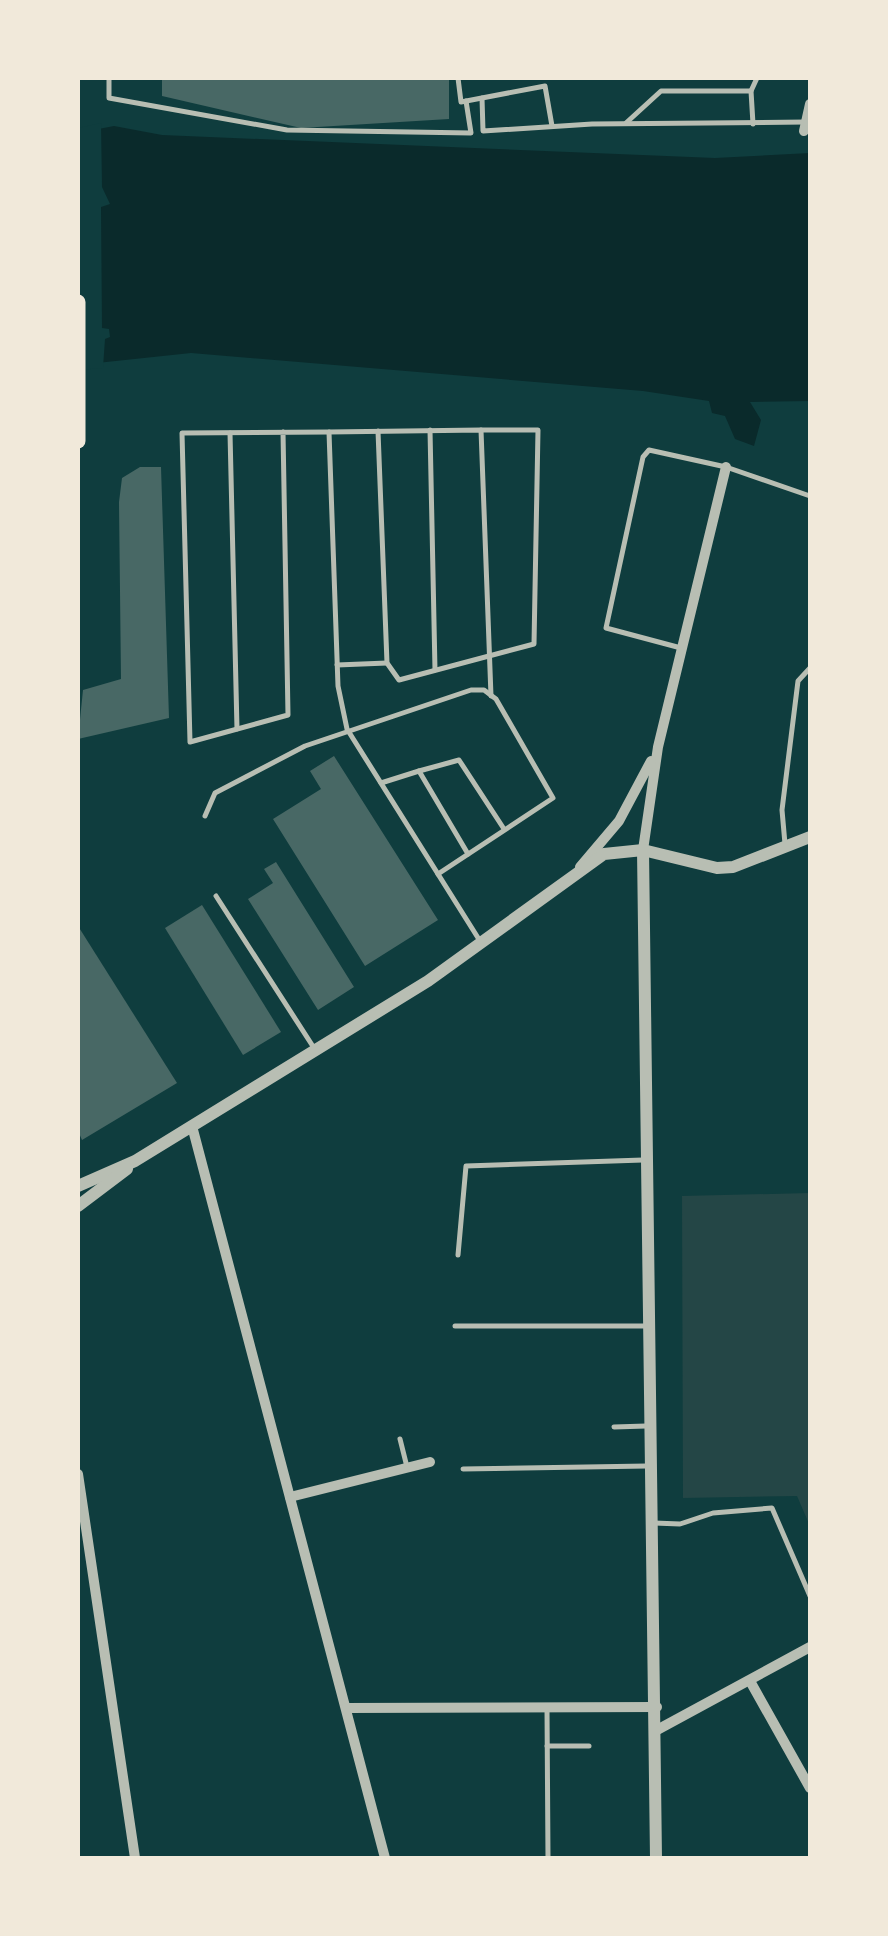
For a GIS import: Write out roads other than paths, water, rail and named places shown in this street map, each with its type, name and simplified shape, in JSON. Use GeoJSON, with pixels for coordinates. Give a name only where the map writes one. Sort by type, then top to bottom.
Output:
{"type":"FeatureCollection","features":[{"type":"Feature","properties":{"kind":"highway"},"geometry":{"type":"LineString","coordinates":[[78,302],[78,441]]}},
{"type":"Feature","properties":{"kind":"street"},"geometry":{"type":"LineString","coordinates":[[805,126],[810,105]]}},
{"type":"Feature","properties":{"kind":"street"},"geometry":{"type":"LineString","coordinates":[[656,1858],[643,850],[658,747],[726,468]]}},
{"type":"Feature","properties":{"kind":"street"},"geometry":{"type":"LineString","coordinates":[[574,874],[620,820],[658,747]]}},
{"type":"Feature","properties":{"kind":"street"},"geometry":{"type":"LineString","coordinates":[[78,1186],[135,1162],[316,1051],[428,980],[604,854],[643,850],[716,868],[732,867],[810,837]]}},
{"type":"Feature","properties":{"kind":"street"},"geometry":{"type":"LineString","coordinates":[[192,1126],[385,1858]]}},
{"type":"Feature","properties":{"kind":"street"},"geometry":{"type":"LineString","coordinates":[[78,1206],[106,1189],[135,1162]]}},
{"type":"Feature","properties":{"kind":"street"},"geometry":{"type":"LineString","coordinates":[[290,1497],[430,1462]]}},
{"type":"Feature","properties":{"kind":"street"},"geometry":{"type":"LineString","coordinates":[[78,1474],[135,1858]]}},
{"type":"Feature","properties":{"kind":"street"},"geometry":{"type":"LineString","coordinates":[[657,1730],[810,1647]]}},
{"type":"Feature","properties":{"kind":"street"},"geometry":{"type":"LineString","coordinates":[[750,1681],[810,1788]]}},
{"type":"Feature","properties":{"kind":"street"},"geometry":{"type":"LineString","coordinates":[[346,1708],[657,1708]]}},
{"type":"Feature","properties":{"kind":"lane"},"geometry":{"type":"LineString","coordinates":[[109,78],[109,98],[287,130],[472,133],[466,101]]}},
{"type":"Feature","properties":{"kind":"lane"},"geometry":{"type":"LineString","coordinates":[[458,78],[461,102],[546,86],[552,126]]}},
{"type":"Feature","properties":{"kind":"lane"},"geometry":{"type":"LineString","coordinates":[[753,124],[750,91],[757,78]]}},
{"type":"Feature","properties":{"kind":"lane"},"geometry":{"type":"LineString","coordinates":[[626,123],[661,90],[750,91]]}},
{"type":"Feature","properties":{"kind":"lane"},"geometry":{"type":"LineString","coordinates":[[482,98],[483,131],[626,123],[805,126]]}},
{"type":"Feature","properties":{"kind":"lane"},"geometry":{"type":"LineString","coordinates":[[430,430],[435,670]]}},
{"type":"Feature","properties":{"kind":"lane"},"geometry":{"type":"LineString","coordinates":[[282,432],[288,715],[190,742],[182,433],[430,430],[538,430],[534,644],[399,680],[387,663],[378,431]]}},
{"type":"Feature","properties":{"kind":"lane"},"geometry":{"type":"LineString","coordinates":[[438,874],[553,798],[491,696],[480,430]]}},
{"type":"Feature","properties":{"kind":"lane"},"geometry":{"type":"LineString","coordinates":[[230,432],[237,730]]}},
{"type":"Feature","properties":{"kind":"lane"},"geometry":{"type":"LineString","coordinates":[[329,432],[337,664],[347,729],[480,941]]}},
{"type":"Feature","properties":{"kind":"lane"},"geometry":{"type":"LineString","coordinates":[[682,648],[606,628],[643,458],[656,448],[810,496]]}},
{"type":"Feature","properties":{"kind":"lane"},"geometry":{"type":"LineString","coordinates":[[337,664],[387,663]]}},
{"type":"Feature","properties":{"kind":"lane"},"geometry":{"type":"LineString","coordinates":[[786,847],[782,810],[798,681],[810,668]]}},
{"type":"Feature","properties":{"kind":"lane"},"geometry":{"type":"LineString","coordinates":[[205,816],[215,793],[347,729],[470,690],[491,696]]}},
{"type":"Feature","properties":{"kind":"lane"},"geometry":{"type":"LineString","coordinates":[[381,783],[459,760],[504,830]]}},
{"type":"Feature","properties":{"kind":"lane"},"geometry":{"type":"LineString","coordinates":[[419,771],[468,854]]}},
{"type":"Feature","properties":{"kind":"lane"},"geometry":{"type":"LineString","coordinates":[[216,896],[316,1051]]}},
{"type":"Feature","properties":{"kind":"lane"},"geometry":{"type":"LineString","coordinates":[[458,1255],[466,1166],[646,1160]]}},
{"type":"Feature","properties":{"kind":"lane"},"geometry":{"type":"LineString","coordinates":[[455,1326],[648,1326]]}},
{"type":"Feature","properties":{"kind":"lane"},"geometry":{"type":"LineString","coordinates":[[614,1427],[649,1426]]}},
{"type":"Feature","properties":{"kind":"lane"},"geometry":{"type":"LineString","coordinates":[[400,1438],[407,1467]]}},
{"type":"Feature","properties":{"kind":"lane"},"geometry":{"type":"LineString","coordinates":[[462,1469],[650,1466]]}},
{"type":"Feature","properties":{"kind":"lane"},"geometry":{"type":"LineString","coordinates":[[652,1523],[680,1524],[713,1513],[772,1508],[784,1544],[810,1596]]}},
{"type":"Feature","properties":{"kind":"lane"},"geometry":{"type":"LineString","coordinates":[[546,1708],[548,1858]]}},
{"type":"Feature","properties":{"kind":"lane"},"geometry":{"type":"LineString","coordinates":[[547,1746],[590,1746]]}}]}
